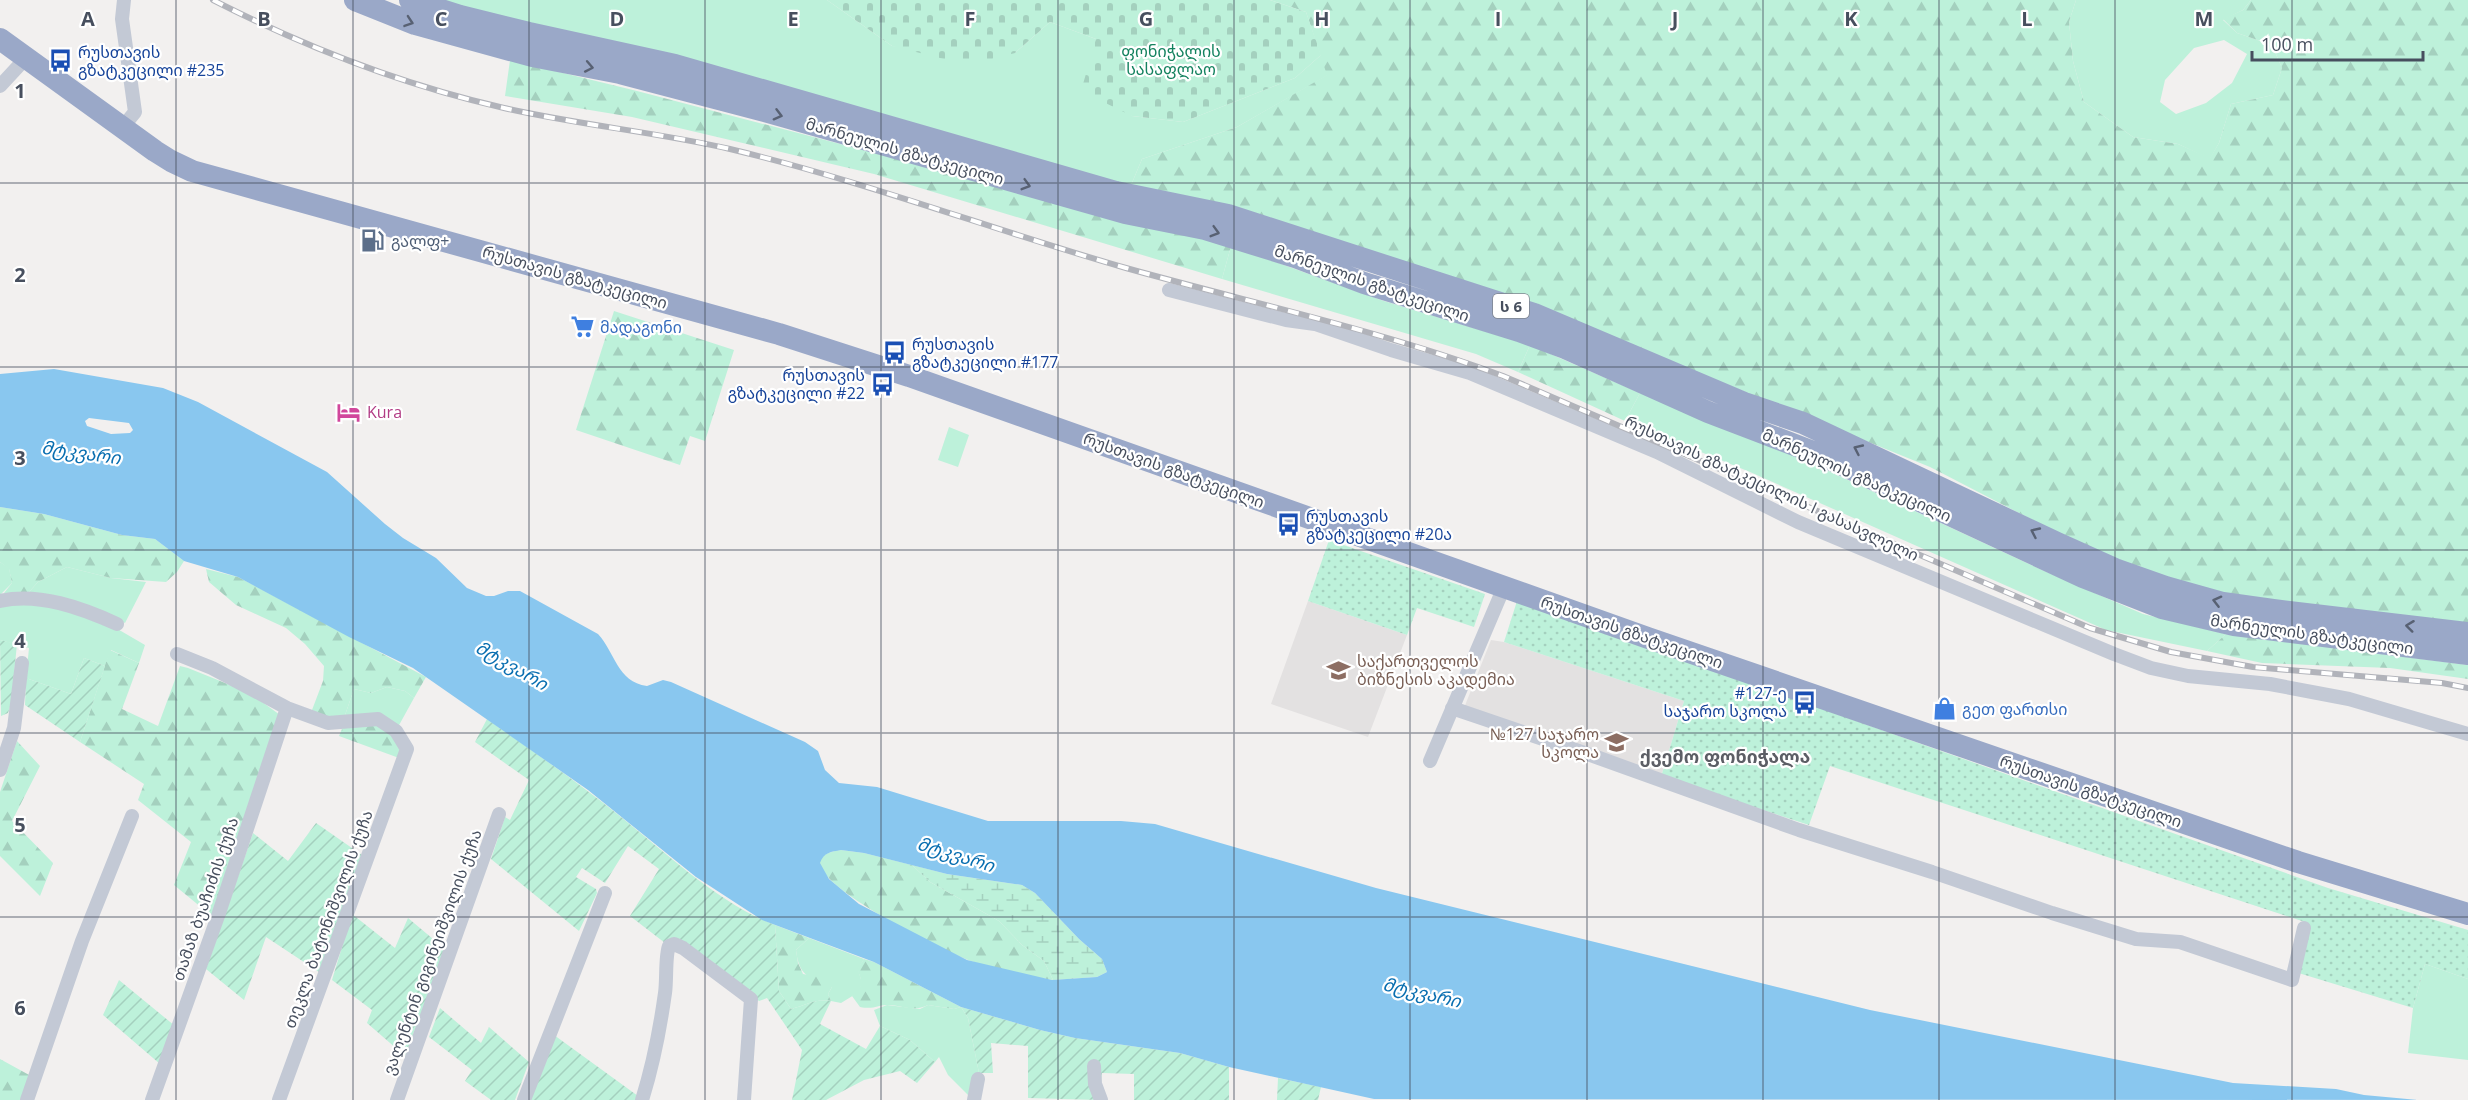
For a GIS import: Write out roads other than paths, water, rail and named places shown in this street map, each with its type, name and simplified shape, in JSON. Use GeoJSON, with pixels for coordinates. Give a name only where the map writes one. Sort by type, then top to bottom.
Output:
{"type":"FeatureCollection","features":[{"type":"Feature","properties":{"kind":"highway","name":"მარნეულის გზატკეცილი"},"geometry":{"type":"LineString","coordinates":[[355,0],[415,24],[532,56],[646,69],[675,65],[1116,192],[1228,215],[1534,314],[1744,403],[1803,423],[2057,543],[2115,569],[2166,587],[2223,603],[2468,633]]}},
{"type":"Feature","properties":{"kind":"highway","name":"მარნეულის გზატკეცილი"},"geometry":{"type":"LineString","coordinates":[[410,0],[646,69],[671,87],[1125,213],[1205,229],[1284,253],[1374,287],[1519,331],[1596,362],[1708,412],[1821,455],[2083,577],[2163,608],[2234,625],[2468,654]]}},
{"type":"Feature","properties":{"kind":"highway","name":"რუსთავის გზატკეცილი"},"geometry":{"type":"LineString","coordinates":[[0,39],[122,128],[171,161],[192,171],[348,212],[834,351],[909,375],[1504,587],[2290,859],[2468,914]]}},
{"type":"Feature","properties":{"kind":"highway"},"geometry":{"type":"LineString","coordinates":[[671,87],[675,65]]}},
{"type":"Feature","properties":{"kind":"street"},"geometry":{"type":"LineString","coordinates":[[122,128],[135,112],[122,20],[124,0]]}},
{"type":"Feature","properties":{"kind":"street"},"geometry":{"type":"LineString","coordinates":[[0,86],[25,59]]}},
{"type":"Feature","properties":{"kind":"street","name":"რუსთავის გზატკეცილის I გასასვლელი"},"geometry":{"type":"LineString","coordinates":[[1169,290],[1286,320],[1315,324],[1391,350],[1470,372],[1657,452],[1798,522],[2151,668],[2188,676],[2270,684],[2349,699],[2468,734]]}},
{"type":"Feature","properties":{"kind":"street"},"geometry":{"type":"LineString","coordinates":[[1430,761],[1504,587]]}},
{"type":"Feature","properties":{"kind":"street"},"geometry":{"type":"LineString","coordinates":[[0,601],[42,599],[88,612],[117,624]]}},
{"type":"Feature","properties":{"kind":"street"},"geometry":{"type":"LineString","coordinates":[[177,654],[221,672],[287,708]]}},
{"type":"Feature","properties":{"kind":"street"},"geometry":{"type":"LineString","coordinates":[[0,770],[14,728],[22,663]]}},
{"type":"Feature","properties":{"kind":"street","name":"თეკლა ბატონიშვილის ქუჩა"},"geometry":{"type":"LineString","coordinates":[[279,1100],[407,749],[396,731],[378,719],[328,723],[287,708]]}},
{"type":"Feature","properties":{"kind":"street","name":"თამაზ ბუაჩიძის ქუჩა"},"geometry":{"type":"LineString","coordinates":[[152,1100],[218,916],[287,708]]}},
{"type":"Feature","properties":{"kind":"street"},"geometry":{"type":"LineString","coordinates":[[1452,708],[1799,830],[2052,913],[2136,939],[2180,942],[2292,980],[2304,928]]}},
{"type":"Feature","properties":{"kind":"street","name":"ვალენტინ გიგინეიშვილის ქუჩა"},"geometry":{"type":"LineString","coordinates":[[397,1100],[499,814]]}},
{"type":"Feature","properties":{"kind":"street"},"geometry":{"type":"LineString","coordinates":[[27,1100],[82,941],[132,816]]}},
{"type":"Feature","properties":{"kind":"street"},"geometry":{"type":"LineString","coordinates":[[524,1100],[605,893]]}},
{"type":"Feature","properties":{"kind":"street"},"geometry":{"type":"LineString","coordinates":[[642,1100],[657,1041],[666,991],[669,946],[674,944],[683,948],[751,999],[744,1100]]}},
{"type":"Feature","properties":{"kind":"street"},"geometry":{"type":"LineString","coordinates":[[1094,1066],[1095,1084],[1101,1100]]}},
{"type":"Feature","properties":{"kind":"street"},"geometry":{"type":"LineString","coordinates":[[974,1100],[978,1079]]}},
{"type":"Feature","properties":{"kind":"water","name":"მტკვარი"},"geometry":{"type":"Polygon","coordinates":[[[54,369],[163,388],[198,402],[327,472],[385,524],[436,558],[467,588],[486,596],[520,591],[598,634],[629,679],[647,686],[663,680],[671,682],[805,742],[818,751],[825,770],[839,783],[877,787],[988,821],[1121,821],[1155,824],[1376,888],[1870,1010],[2233,1083],[2336,1089],[2364,1095],[2418,1100],[1374,1099],[1229,1067],[1180,1053],[1075,1038],[961,1007],[874,962],[762,920],[696,877],[588,790],[413,668],[349,637],[238,577],[184,561],[155,539],[122,535],[44,514],[0,507],[0,374],[54,369]],[[89,418],[85,421],[87,426],[111,434],[130,433],[133,430],[129,423],[89,418]],[[841,850],[826,855],[820,863],[829,879],[859,904],[967,960],[1052,980],[1097,977],[1107,972],[1102,959],[1079,939],[1035,893],[1022,885],[947,874],[864,853],[841,850]]]}},
{"type":"Feature","properties":{"kind":"railway"},"geometry":{"type":"LineString","coordinates":[[213,0],[319,49],[392,76],[466,99],[532,114],[702,143],[780,162],[1126,268],[1363,331],[1457,360],[1503,376],[2090,628],[2171,652],[2253,667],[2442,683],[2468,688]]}},
{"type":"Feature","properties":{"kind":"place","name":"რუსთავის გზატკეცილი #235"},"geometry":{"type":"Point","coordinates":[60,61]}},
{"type":"Feature","properties":{"kind":"place","name":"გალფ+"},"geometry":{"type":"Point","coordinates":[373,241]}},
{"type":"Feature","properties":{"kind":"place","name":"მადაგონი"},"geometry":{"type":"Point","coordinates":[582,327]}},
{"type":"Feature","properties":{"kind":"place","name":"რუსთავის გზატკეცილი #177"},"geometry":{"type":"Point","coordinates":[894,353]}},
{"type":"Feature","properties":{"kind":"place","name":"რუსთავის გზატკეცილი #22"},"geometry":{"type":"Point","coordinates":[883,384]}},
{"type":"Feature","properties":{"kind":"place","name":"Kura"},"geometry":{"type":"Point","coordinates":[349,412]}},
{"type":"Feature","properties":{"kind":"place","name":"რუსთავის გზატკეცილი #20ა"},"geometry":{"type":"Point","coordinates":[1288,525]}},
{"type":"Feature","properties":{"kind":"place","name":"საქართველოს ბიზნესის აკადემია"},"geometry":{"type":"Point","coordinates":[1339,670]}},
{"type":"Feature","properties":{"kind":"place","name":"#127-ე საჯარო სკოლა"},"geometry":{"type":"Point","coordinates":[1805,702]}},
{"type":"Feature","properties":{"kind":"place","name":"გეთ ფართსი"},"geometry":{"type":"Point","coordinates":[1944,709]}},
{"type":"Feature","properties":{"kind":"place","name":"№127 საჯარო სკოლა"},"geometry":{"type":"Point","coordinates":[1617,743]}},
{"type":"Feature","properties":{"kind":"district","name":"ქვემო ფონიჭალა"},"geometry":{"type":"Point","coordinates":[1725,756]}},
{"type":"Feature","properties":{"kind":"park label","name":"ფონიჭალის სასაფლაო"},"geometry":{"type":"Point","coordinates":[1171,60]}}]}
